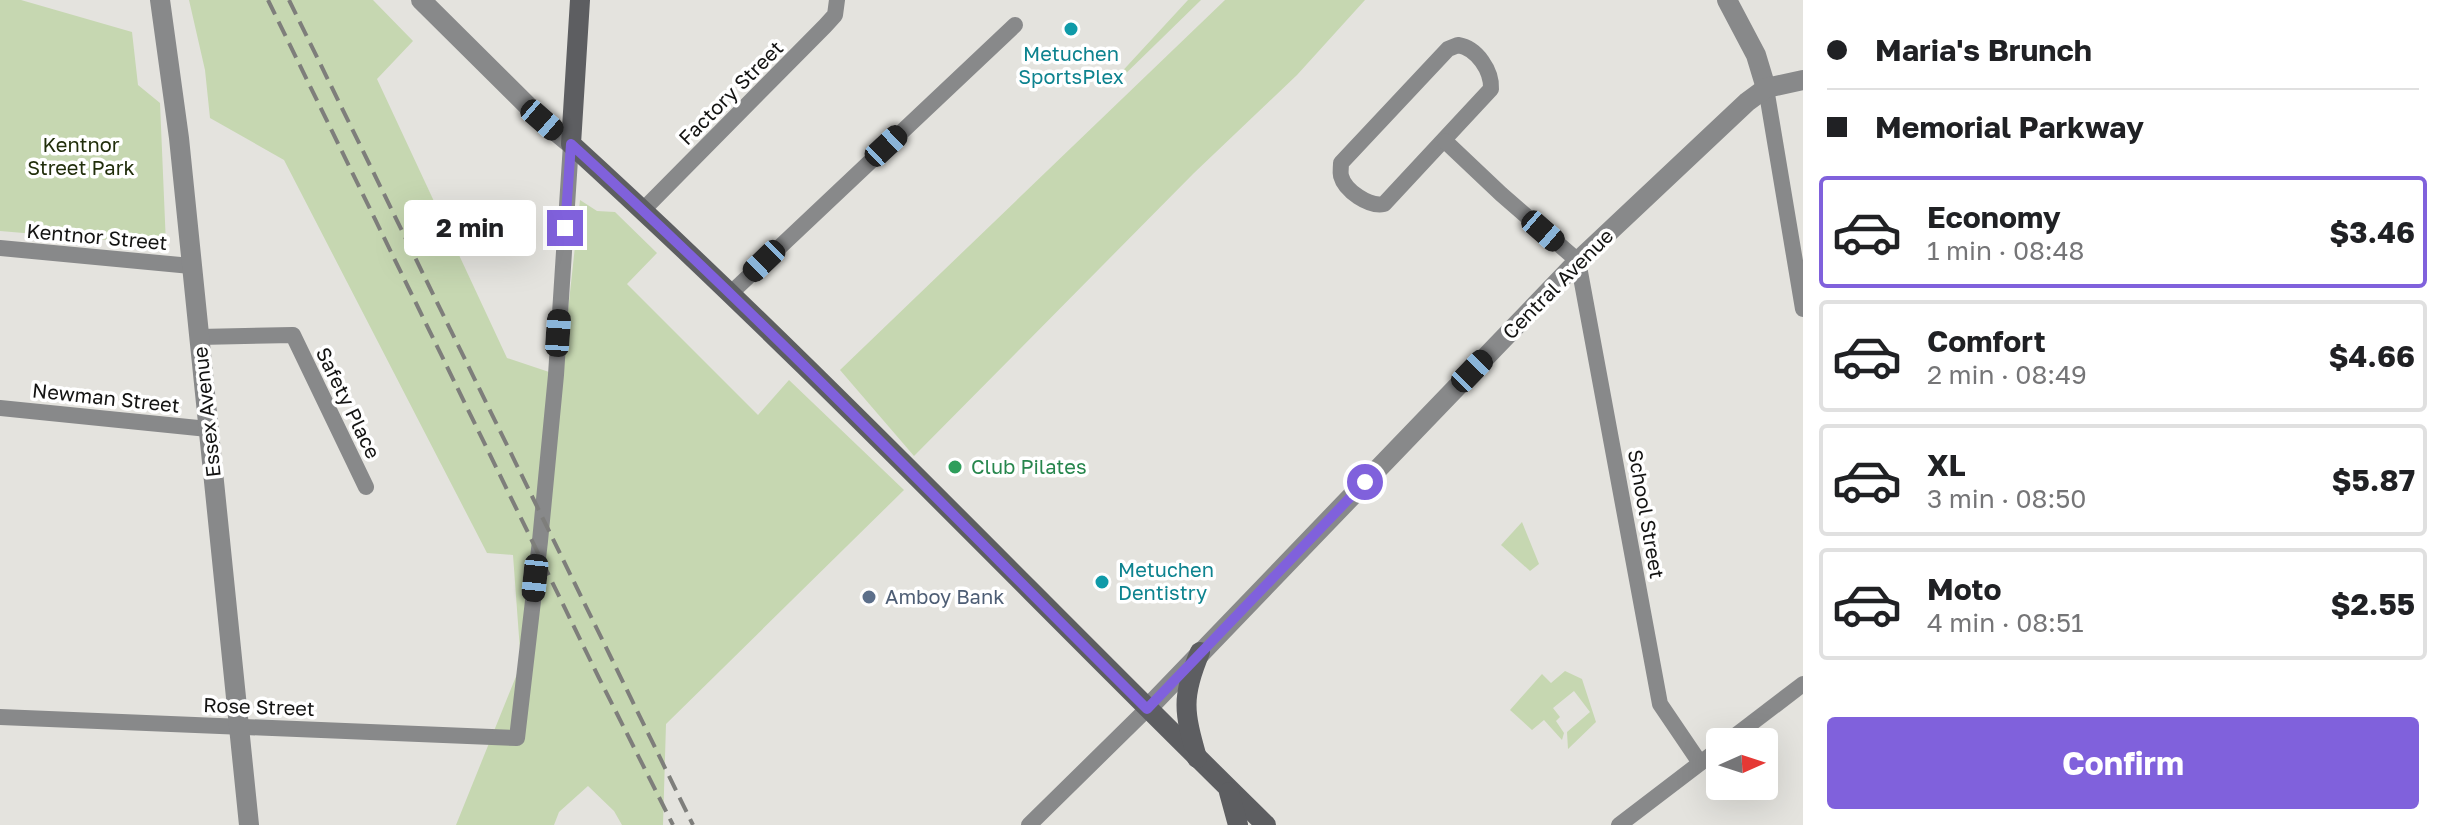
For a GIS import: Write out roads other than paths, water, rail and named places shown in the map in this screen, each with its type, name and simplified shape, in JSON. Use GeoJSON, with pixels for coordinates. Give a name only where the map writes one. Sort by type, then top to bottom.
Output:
{"type":"FeatureCollection","features":[{"type":"Feature","properties":{"kind":"main road"},"geometry":{"type":"LineString","coordinates":[[580,0],[571,144],[731,293],[1266,825]]}},
{"type":"Feature","properties":{"kind":"main road"},"geometry":{"type":"LineString","coordinates":[[1197,758],[1187,723],[1185,702],[1190,675],[1200,652]]}},
{"type":"Feature","properties":{"kind":"main road"},"geometry":{"type":"LineString","coordinates":[[1228,788],[1238,825]]}},
{"type":"Feature","properties":{"kind":"street","name":"Essex Avenue"},"geometry":{"type":"LineString","coordinates":[[160,0],[173,87],[249,825]]}},
{"type":"Feature","properties":{"kind":"street"},"geometry":{"type":"LineString","coordinates":[[421,0],[542,120],[571,144]]}},
{"type":"Feature","properties":{"kind":"street","name":"Factory Street"},"geometry":{"type":"LineString","coordinates":[[643,210],[825,26],[835,15],[837,0]]}},
{"type":"Feature","properties":{"kind":"street"},"geometry":{"type":"LineString","coordinates":[[1727,0],[1756,55],[1766,88],[1803,309]]}},
{"type":"Feature","properties":{"kind":"street"},"geometry":{"type":"LineString","coordinates":[[731,293],[1015,25]]}},
{"type":"Feature","properties":{"kind":"street"},"geometry":{"type":"LineString","coordinates":[[1467,46],[1488,69],[1492,78],[1491,89],[1445,141],[1384,204],[1376,206],[1365,202],[1342,181],[1341,163],[1448,49],[1467,46]]}},
{"type":"Feature","properties":{"kind":"street","name":"Central Avenue"},"geometry":{"type":"LineString","coordinates":[[1029,825],[1147,709],[1578,261],[1747,102],[1766,88],[1803,80]]}},
{"type":"Feature","properties":{"kind":"street"},"geometry":{"type":"LineString","coordinates":[[1445,141],[1578,261]]}},
{"type":"Feature","properties":{"kind":"street","name":"Rose Street"},"geometry":{"type":"LineString","coordinates":[[0,717],[517,738],[556,375],[571,144]]}},
{"type":"Feature","properties":{"kind":"street","name":"Kentnor Street"},"geometry":{"type":"LineString","coordinates":[[0,248],[191,266]]}},
{"type":"Feature","properties":{"kind":"street","name":"School Street"},"geometry":{"type":"LineString","coordinates":[[1578,261],[1660,704],[1700,763]]}},
{"type":"Feature","properties":{"kind":"street","name":"Safety Place"},"geometry":{"type":"LineString","coordinates":[[199,337],[293,335],[366,487]]}},
{"type":"Feature","properties":{"kind":"street","name":"Newman Street"},"geometry":{"type":"LineString","coordinates":[[0,408],[208,429]]}},
{"type":"Feature","properties":{"kind":"street"},"geometry":{"type":"LineString","coordinates":[[1745,728],[1803,684]]}},
{"type":"Feature","properties":{"kind":"street"},"geometry":{"type":"LineString","coordinates":[[1619,825],[1706,758]]}},
{"type":"Feature","properties":{"kind":"railway"},"geometry":{"type":"LineString","coordinates":[[268,0],[673,825]]}},
{"type":"Feature","properties":{"kind":"railway"},"geometry":{"type":"LineString","coordinates":[[289,0],[693,825]]}},
{"type":"Feature","properties":{"kind":"place","name":"Metuchen SportsPlex"},"geometry":{"type":"Point","coordinates":[1071,29]}},
{"type":"Feature","properties":{"kind":"place","name":"Club Pilates"},"geometry":{"type":"Point","coordinates":[955,467]}},
{"type":"Feature","properties":{"kind":"place","name":"Metuchen Dentistry"},"geometry":{"type":"Point","coordinates":[1102,582]}},
{"type":"Feature","properties":{"kind":"place","name":"Amboy Bank"},"geometry":{"type":"Point","coordinates":[869,597]}},
{"type":"Feature","properties":{"kind":"park label","name":"Kentnor Street Park"},"geometry":{"type":"Point","coordinates":[81,156]}}]}
